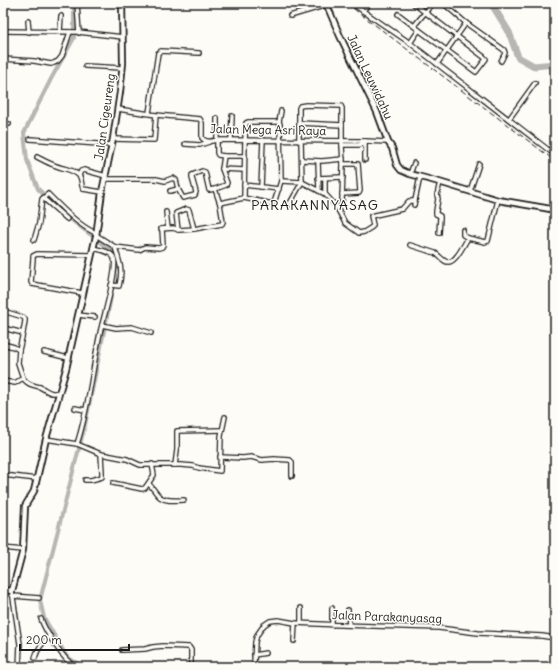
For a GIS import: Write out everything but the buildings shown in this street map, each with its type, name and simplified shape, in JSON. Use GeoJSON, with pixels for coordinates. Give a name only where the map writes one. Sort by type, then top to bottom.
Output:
{"type":"FeatureCollection","features":[{"type":"Feature","properties":{"kind":"street"},"geometry":{"type":"LineString","coordinates":[[77,3],[78,33]]}},
{"type":"Feature","properties":{"kind":"street","name":"Jalan Cigeureng"},"geometry":{"type":"LineString","coordinates":[[13,594],[22,550],[25,506],[34,491],[46,439],[68,358],[93,248],[102,192],[112,145],[118,109],[122,68],[122,3]]}},
{"type":"Feature","properties":{"kind":"street"},"geometry":{"type":"LineString","coordinates":[[352,3],[410,43],[555,155]]}},
{"type":"Feature","properties":{"kind":"street"},"geometry":{"type":"LineString","coordinates":[[363,11],[369,3]]}},
{"type":"Feature","properties":{"kind":"street"},"geometry":{"type":"LineString","coordinates":[[398,14],[476,72],[486,59],[413,3]]}},
{"type":"Feature","properties":{"kind":"street"},"geometry":{"type":"LineString","coordinates":[[414,26],[433,3]]}},
{"type":"Feature","properties":{"kind":"street"},"geometry":{"type":"LineString","coordinates":[[443,3],[466,23],[504,50],[505,53],[501,61]]}},
{"type":"Feature","properties":{"kind":"street"},"geometry":{"type":"LineString","coordinates":[[290,16],[326,4]]}},
{"type":"Feature","properties":{"kind":"street","name":"Jalan Leuwidahu"},"geometry":{"type":"LineString","coordinates":[[326,4],[377,112],[388,142],[392,148],[397,165],[401,170],[410,174]]}},
{"type":"Feature","properties":{"kind":"street"},"geometry":{"type":"LineString","coordinates":[[3,21],[5,6]]}},
{"type":"Feature","properties":{"kind":"street"},"geometry":{"type":"LineString","coordinates":[[60,32],[61,16]]}},
{"type":"Feature","properties":{"kind":"street"},"geometry":{"type":"LineString","coordinates":[[28,21],[29,32]]}},
{"type":"Feature","properties":{"kind":"street"},"geometry":{"type":"LineString","coordinates":[[437,64],[466,23]]}},
{"type":"Feature","properties":{"kind":"street"},"geometry":{"type":"LineString","coordinates":[[410,43],[419,30]]}},
{"type":"Feature","properties":{"kind":"street"},"geometry":{"type":"LineString","coordinates":[[3,31],[71,32],[123,37]]}},
{"type":"Feature","properties":{"kind":"street"},"geometry":{"type":"LineString","coordinates":[[3,59],[34,61],[51,64],[54,63],[62,56],[71,32]]}},
{"type":"Feature","properties":{"kind":"street"},"geometry":{"type":"LineString","coordinates":[[149,113],[158,53],[198,53]]}},
{"type":"Feature","properties":{"kind":"street"},"geometry":{"type":"LineString","coordinates":[[85,66],[122,68]]}},
{"type":"Feature","properties":{"kind":"street"},"geometry":{"type":"LineString","coordinates":[[509,120],[535,84]]}},
{"type":"Feature","properties":{"kind":"street"},"geometry":{"type":"LineString","coordinates":[[289,205],[302,182],[299,123],[299,108],[302,105],[341,106],[342,108],[342,202]]}},
{"type":"Feature","properties":{"kind":"street","name":"Jalan Mega Asri Raya"},"geometry":{"type":"LineString","coordinates":[[118,109],[156,115],[200,118],[202,123],[202,138],[209,142],[217,140],[263,140],[342,143],[363,141],[388,142]]}},
{"type":"Feature","properties":{"kind":"street"},"geometry":{"type":"LineString","coordinates":[[220,203],[244,198],[272,204],[274,203],[281,181],[281,141],[279,122],[281,111]]}},
{"type":"Feature","properties":{"kind":"street"},"geometry":{"type":"LineString","coordinates":[[113,139],[154,140],[156,115]]}},
{"type":"Feature","properties":{"kind":"street"},"geometry":{"type":"LineString","coordinates":[[231,140],[232,116]]}},
{"type":"Feature","properties":{"kind":"street"},"geometry":{"type":"LineString","coordinates":[[217,118],[218,154],[224,156],[245,156]]}},
{"type":"Feature","properties":{"kind":"street"},"geometry":{"type":"LineString","coordinates":[[244,198],[246,123],[279,122]]}},
{"type":"Feature","properties":{"kind":"street"},"geometry":{"type":"LineString","coordinates":[[299,123],[342,125]]}},
{"type":"Feature","properties":{"kind":"street"},"geometry":{"type":"LineString","coordinates":[[3,124],[9,124]]}},
{"type":"Feature","properties":{"kind":"street"},"geometry":{"type":"LineString","coordinates":[[30,139],[112,145]]}},
{"type":"Feature","properties":{"kind":"street"},"geometry":{"type":"LineString","coordinates":[[261,187],[263,140]]}},
{"type":"Feature","properties":{"kind":"street"},"geometry":{"type":"LineString","coordinates":[[363,141],[365,160]]}},
{"type":"Feature","properties":{"kind":"street"},"geometry":{"type":"LineString","coordinates":[[185,144],[200,145],[209,142]]}},
{"type":"Feature","properties":{"kind":"street"},"geometry":{"type":"LineString","coordinates":[[79,175],[81,171],[84,170],[105,178],[156,179],[165,181],[173,178],[176,180],[178,189],[183,198],[195,195],[196,192],[192,175],[203,171],[205,172],[208,189],[216,189],[227,184],[222,169],[224,156]]}},
{"type":"Feature","properties":{"kind":"street"},"geometry":{"type":"LineString","coordinates":[[37,157],[79,175],[83,189],[102,192]]}},
{"type":"Feature","properties":{"kind":"street"},"geometry":{"type":"LineString","coordinates":[[302,160],[318,161],[343,159]]}},
{"type":"Feature","properties":{"kind":"street"},"geometry":{"type":"LineString","coordinates":[[318,161],[319,191]]}},
{"type":"Feature","properties":{"kind":"street"},"geometry":{"type":"LineString","coordinates":[[414,163],[410,174],[498,200],[555,210]]}},
{"type":"Feature","properties":{"kind":"street"},"geometry":{"type":"LineString","coordinates":[[342,194],[359,193],[360,191],[358,164],[343,164]]}},
{"type":"Feature","properties":{"kind":"street"},"geometry":{"type":"LineString","coordinates":[[470,191],[479,164]]}},
{"type":"Feature","properties":{"kind":"street"},"geometry":{"type":"LineString","coordinates":[[222,169],[244,170]]}},
{"type":"Feature","properties":{"kind":"street"},"geometry":{"type":"LineString","coordinates":[[281,181],[302,182],[325,194],[336,206],[345,223],[359,233],[372,227],[371,216],[402,209],[409,201],[414,203],[420,176]]}},
{"type":"Feature","properties":{"kind":"street"},"geometry":{"type":"LineString","coordinates":[[318,178],[343,177]]}},
{"type":"Feature","properties":{"kind":"street"},"geometry":{"type":"LineString","coordinates":[[325,178],[325,194]]}},
{"type":"Feature","properties":{"kind":"street"},"geometry":{"type":"LineString","coordinates":[[439,232],[440,216],[436,214],[436,211],[440,182]]}},
{"type":"Feature","properties":{"kind":"street"},"geometry":{"type":"LineString","coordinates":[[244,185],[279,189]]}},
{"type":"Feature","properties":{"kind":"street"},"geometry":{"type":"LineString","coordinates":[[170,191],[178,189]]}},
{"type":"Feature","properties":{"kind":"street"},"geometry":{"type":"LineString","coordinates":[[34,240],[39,223],[41,201],[44,196],[48,194],[56,203],[95,236],[115,247],[139,250],[145,247],[159,248],[163,245],[162,229],[194,229],[222,224],[220,203],[216,189]]}},
{"type":"Feature","properties":{"kind":"street"},"geometry":{"type":"LineString","coordinates":[[44,196],[68,219]]}},
{"type":"Feature","properties":{"kind":"street"},"geometry":{"type":"LineString","coordinates":[[463,230],[463,235],[468,238],[486,242],[489,241],[498,200]]}},
{"type":"Feature","properties":{"kind":"street"},"geometry":{"type":"LineString","coordinates":[[178,230],[176,212],[186,209],[189,210],[194,229]]}},
{"type":"Feature","properties":{"kind":"street"},"geometry":{"type":"LineString","coordinates":[[166,212],[168,228]]}},
{"type":"Feature","properties":{"kind":"street"},"geometry":{"type":"LineString","coordinates":[[410,245],[438,254],[446,262],[448,262],[458,255],[468,238]]}},
{"type":"Feature","properties":{"kind":"street"},"geometry":{"type":"LineString","coordinates":[[113,286],[119,286],[121,265],[115,247]]}},
{"type":"Feature","properties":{"kind":"street"},"geometry":{"type":"LineString","coordinates":[[79,445],[85,410],[113,286],[113,256],[108,252],[93,248]]}},
{"type":"Feature","properties":{"kind":"street"},"geometry":{"type":"LineString","coordinates":[[82,293],[32,284],[33,256],[37,254],[91,255]]}},
{"type":"Feature","properties":{"kind":"street"},"geometry":{"type":"LineString","coordinates":[[3,311],[24,318],[25,321],[18,363],[22,378],[28,383],[54,394],[59,392]]}},
{"type":"Feature","properties":{"kind":"street"},"geometry":{"type":"LineString","coordinates":[[78,315],[95,317]]}},
{"type":"Feature","properties":{"kind":"street"},"geometry":{"type":"LineString","coordinates":[[105,325],[116,328],[132,328],[151,334]]}},
{"type":"Feature","properties":{"kind":"street"},"geometry":{"type":"LineString","coordinates":[[3,328],[23,333]]}},
{"type":"Feature","properties":{"kind":"street"},"geometry":{"type":"LineString","coordinates":[[3,344],[19,350]]}},
{"type":"Feature","properties":{"kind":"street"},"geometry":{"type":"LineString","coordinates":[[44,352],[68,358]]}},
{"type":"Feature","properties":{"kind":"street"},"geometry":{"type":"LineString","coordinates":[[3,381],[15,383],[22,378]]}},
{"type":"Feature","properties":{"kind":"street"},"geometry":{"type":"LineString","coordinates":[[75,408],[85,410]]}},
{"type":"Feature","properties":{"kind":"street"},"geometry":{"type":"LineString","coordinates":[[46,439],[79,445],[101,454],[127,459],[140,465],[175,465],[220,470],[220,445],[225,417]]}},
{"type":"Feature","properties":{"kind":"street"},"geometry":{"type":"LineString","coordinates":[[175,465],[177,431],[222,430]]}},
{"type":"Feature","properties":{"kind":"street"},"geometry":{"type":"LineString","coordinates":[[85,480],[102,477],[101,454]]}},
{"type":"Feature","properties":{"kind":"street"},"geometry":{"type":"LineString","coordinates":[[220,457],[251,457],[264,460],[290,460],[292,462],[292,476]]}},
{"type":"Feature","properties":{"kind":"street"},"geometry":{"type":"LineString","coordinates":[[113,483],[142,489],[146,488],[154,475],[152,464]]}},
{"type":"Feature","properties":{"kind":"street"},"geometry":{"type":"LineString","coordinates":[[3,475],[37,479]]}},
{"type":"Feature","properties":{"kind":"street"},"geometry":{"type":"LineString","coordinates":[[148,484],[155,490],[159,497],[166,500],[184,500]]}},
{"type":"Feature","properties":{"kind":"street"},"geometry":{"type":"LineString","coordinates":[[3,548],[22,550]]}},
{"type":"Feature","properties":{"kind":"street"},"geometry":{"type":"LineString","coordinates":[[3,590],[13,594],[39,598]]}},
{"type":"Feature","properties":{"kind":"street"},"geometry":{"type":"LineString","coordinates":[[13,594],[20,644],[19,667]]}},
{"type":"Feature","properties":{"kind":"street"},"geometry":{"type":"LineString","coordinates":[[301,608],[301,623]]}},
{"type":"Feature","properties":{"kind":"street"},"geometry":{"type":"LineString","coordinates":[[332,608],[332,625]]}},
{"type":"Feature","properties":{"kind":"street"},"geometry":{"type":"LineString","coordinates":[[348,610],[349,626]]}},
{"type":"Feature","properties":{"kind":"street"},"geometry":{"type":"LineString","coordinates":[[41,619],[50,636],[67,660],[75,667]]}},
{"type":"Feature","properties":{"kind":"street","name":"Jalan Parakanyasag"},"geometry":{"type":"LineString","coordinates":[[252,667],[254,663],[257,635],[268,622],[278,620],[295,623],[349,626],[439,628],[478,633],[555,638]]}},
{"type":"Feature","properties":{"kind":"street"},"geometry":{"type":"LineString","coordinates":[[294,641],[295,623]]}},
{"type":"Feature","properties":{"kind":"street"},"geometry":{"type":"LineString","coordinates":[[34,658],[37,650],[50,636]]}},
{"type":"Feature","properties":{"kind":"street"},"geometry":{"type":"LineString","coordinates":[[122,650],[146,649],[163,646],[189,647],[191,667]]}},
{"type":"Feature","properties":{"kind":"street"},"geometry":{"type":"LineString","coordinates":[[254,655],[266,654]]}},
{"type":"Feature","properties":{"kind":"waterway"},"geometry":{"type":"LineString","coordinates":[[74,3],[74,38],[51,79],[24,133],[27,160],[38,189],[70,219],[116,254],[116,263]]}},
{"type":"Feature","properties":{"kind":"waterway"},"geometry":{"type":"LineString","coordinates":[[491,3],[509,32],[518,57],[534,66],[555,64]]}},
{"type":"Feature","properties":{"kind":"waterway"},"geometry":{"type":"LineString","coordinates":[[83,667],[67,657],[44,618],[40,600],[85,425],[111,297]]}},
{"type":"Feature","properties":{"kind":"railway"},"geometry":{"type":"LineString","coordinates":[[346,3],[555,161]]}},
{"type":"Feature","properties":{"kind":"district","name":"PARAKANNYASAG"},"geometry":{"type":"Point","coordinates":[315,205]}}]}
